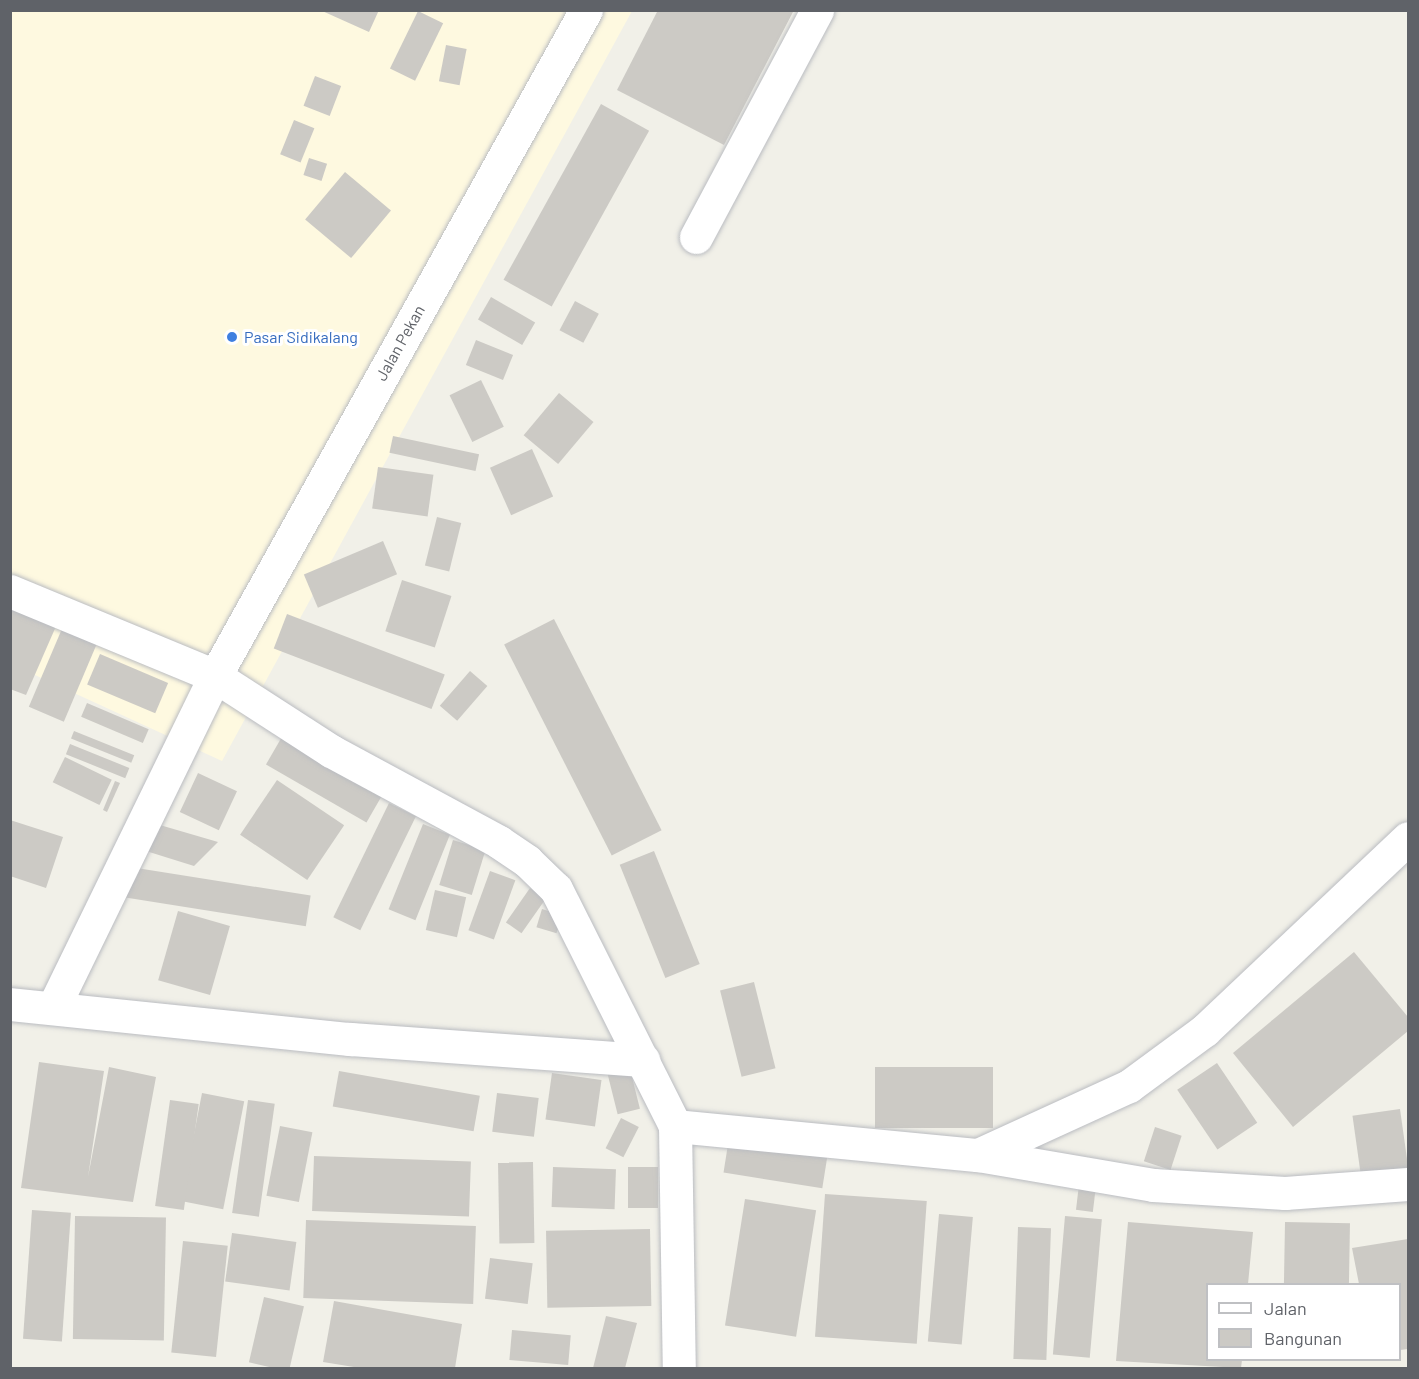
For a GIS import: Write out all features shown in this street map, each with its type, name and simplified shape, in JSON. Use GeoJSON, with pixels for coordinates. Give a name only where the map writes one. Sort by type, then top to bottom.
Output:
{"type":"FeatureCollection","features":[{"type":"Feature","properties":{"kind":"street","name":"Jalan Pekan"},"geometry":{"type":"LineString","coordinates":[[54,1006],[215,676],[586,10]]}},
{"type":"Feature","properties":{"kind":"street"},"geometry":{"type":"LineString","coordinates":[[696,237],[817,10]]}},
{"type":"Feature","properties":{"kind":"street"},"geometry":{"type":"LineString","coordinates":[[10,591],[215,676],[331,751],[527,861],[556,890],[599,981],[643,1060],[675,1126],[679,1368]]}},
{"type":"Feature","properties":{"kind":"street"},"geometry":{"type":"LineString","coordinates":[[978,1155],[1129,1086],[1205,1030],[1408,838]]}},
{"type":"Feature","properties":{"kind":"street"},"geometry":{"type":"LineString","coordinates":[[10,1004],[54,1006],[351,1039],[643,1060]]}},
{"type":"Feature","properties":{"kind":"street"},"geometry":{"type":"LineString","coordinates":[[675,1126],[978,1155],[1153,1185],[1285,1193],[1408,1184]]}},
{"type":"Feature","properties":{"kind":"shaded area","name":"Pasar Sidikalang"},"geometry":{"type":"Polygon","coordinates":[[[11,11],[632,11],[222,761],[11,664],[11,11]]]}},
{"type":"Feature","properties":{"kind":"building"},"geometry":{"type":"Polygon","coordinates":[[[320,10],[379,10],[369,32],[320,10]]]}},
{"type":"Feature","properties":{"kind":"building"},"geometry":{"type":"Polygon","coordinates":[[[658,10],[794,10],[724,145],[617,90],[658,10]]]}},
{"type":"Feature","properties":{"kind":"building"},"geometry":{"type":"Polygon","coordinates":[[[418,11],[443,23],[415,81],[390,69],[418,11]]]}},
{"type":"Feature","properties":{"kind":"building"},"geometry":{"type":"Polygon","coordinates":[[[446,45],[467,49],[460,85],[439,81],[446,45]]]}},
{"type":"Feature","properties":{"kind":"building"},"geometry":{"type":"Polygon","coordinates":[[[315,76],[341,86],[330,116],[304,106],[315,76]]]}},
{"type":"Feature","properties":{"kind":"building"},"geometry":{"type":"Polygon","coordinates":[[[601,104],[649,131],[552,306],[504,280],[601,104]]]}},
{"type":"Feature","properties":{"kind":"building"},"geometry":{"type":"Polygon","coordinates":[[[294,120],[314,128],[301,163],[280,154],[294,120]]]}},
{"type":"Feature","properties":{"kind":"building"},"geometry":{"type":"Polygon","coordinates":[[[309,158],[327,164],[322,181],[303,175],[309,158]]]}},
{"type":"Feature","properties":{"kind":"building"},"geometry":{"type":"Polygon","coordinates":[[[345,172],[391,211],[351,258],[305,219],[345,172]]]}},
{"type":"Feature","properties":{"kind":"building"},"geometry":{"type":"Polygon","coordinates":[[[491,297],[535,322],[522,345],[478,320],[491,297]]]}},
{"type":"Feature","properties":{"kind":"building"},"geometry":{"type":"Polygon","coordinates":[[[575,301],[599,314],[583,343],[560,330],[575,301]]]}},
{"type":"Feature","properties":{"kind":"building"},"geometry":{"type":"Polygon","coordinates":[[[476,340],[513,355],[503,380],[466,365],[476,340]]]}},
{"type":"Feature","properties":{"kind":"building"},"geometry":{"type":"Polygon","coordinates":[[[481,380],[504,427],[472,442],[450,395],[481,380]]]}},
{"type":"Feature","properties":{"kind":"building"},"geometry":{"type":"Polygon","coordinates":[[[559,393],[593,422],[558,464],[524,435],[559,393]]]}},
{"type":"Feature","properties":{"kind":"building"},"geometry":{"type":"Polygon","coordinates":[[[393,436],[479,454],[476,471],[389,453],[393,436]]]}},
{"type":"Feature","properties":{"kind":"building"},"geometry":{"type":"Polygon","coordinates":[[[532,449],[553,497],[511,515],[490,468],[532,449]]]}},
{"type":"Feature","properties":{"kind":"building"},"geometry":{"type":"Polygon","coordinates":[[[378,467],[433,475],[428,516],[372,509],[378,467]]]}},
{"type":"Feature","properties":{"kind":"building"},"geometry":{"type":"Polygon","coordinates":[[[437,517],[461,523],[449,572],[425,566],[437,517]]]}},
{"type":"Feature","properties":{"kind":"building"},"geometry":{"type":"Polygon","coordinates":[[[383,541],[397,574],[318,608],[304,575],[383,541]]]}},
{"type":"Feature","properties":{"kind":"building"},"geometry":{"type":"Polygon","coordinates":[[[402,580],[451,596],[435,647],[385,631],[402,580]]]}},
{"type":"Feature","properties":{"kind":"building"},"geometry":{"type":"Polygon","coordinates":[[[10,604],[57,624],[26,695],[10,689],[10,604]]]}},
{"type":"Feature","properties":{"kind":"building"},"geometry":{"type":"Polygon","coordinates":[[[287,614],[445,675],[432,709],[274,649],[287,614]]]}},
{"type":"Feature","properties":{"kind":"building"},"geometry":{"type":"Polygon","coordinates":[[[554,619],[662,830],[612,856],[504,644],[554,619]]]}},
{"type":"Feature","properties":{"kind":"building"},"geometry":{"type":"Polygon","coordinates":[[[64,624],[99,639],[64,722],[29,707],[64,624]]]}},
{"type":"Feature","properties":{"kind":"building"},"geometry":{"type":"Polygon","coordinates":[[[100,654],[168,683],[155,713],[87,684],[100,654]]]}},
{"type":"Feature","properties":{"kind":"building"},"geometry":{"type":"Polygon","coordinates":[[[470,671],[487,686],[457,721],[440,706],[470,671]]]}},
{"type":"Feature","properties":{"kind":"building"},"geometry":{"type":"Polygon","coordinates":[[[87,703],[149,729],[143,743],[81,717],[87,703]]]}},
{"type":"Feature","properties":{"kind":"building"},"geometry":{"type":"Polygon","coordinates":[[[74,731],[134,755],[131,763],[71,738],[74,731]]]}},
{"type":"Feature","properties":{"kind":"building"},"geometry":{"type":"Polygon","coordinates":[[[283,735],[383,793],[366,822],[266,764],[283,735]]]}},
{"type":"Feature","properties":{"kind":"building"},"geometry":{"type":"Polygon","coordinates":[[[70,744],[129,768],[125,778],[66,754],[70,744]]]}},
{"type":"Feature","properties":{"kind":"building"},"geometry":{"type":"Polygon","coordinates":[[[65,757],[112,780],[99,805],[53,782],[65,757]]]}},
{"type":"Feature","properties":{"kind":"building"},"geometry":{"type":"Polygon","coordinates":[[[198,773],[237,791],[219,830],[180,812],[198,773]]]}},
{"type":"Feature","properties":{"kind":"building"},"geometry":{"type":"Polygon","coordinates":[[[277,780],[344,825],[307,880],[240,835],[277,780]]]}},
{"type":"Feature","properties":{"kind":"building"},"geometry":{"type":"Polygon","coordinates":[[[115,781],[120,783],[107,812],[103,810],[115,781]]]}},
{"type":"Feature","properties":{"kind":"building"},"geometry":{"type":"Polygon","coordinates":[[[389,803],[416,816],[360,930],[333,917],[389,803]]]}},
{"type":"Feature","properties":{"kind":"building"},"geometry":{"type":"Polygon","coordinates":[[[10,820],[63,837],[46,888],[10,876],[10,820]]]}},
{"type":"Feature","properties":{"kind":"building"},"geometry":{"type":"Polygon","coordinates":[[[153,823],[218,842],[194,866],[146,851],[153,823]]]}},
{"type":"Feature","properties":{"kind":"building"},"geometry":{"type":"Polygon","coordinates":[[[423,824],[450,835],[415,920],[389,909],[423,824]]]}},
{"type":"Feature","properties":{"kind":"building"},"geometry":{"type":"Polygon","coordinates":[[[453,840],[486,850],[472,895],[439,885],[453,840]]]}},
{"type":"Feature","properties":{"kind":"building"},"geometry":{"type":"Polygon","coordinates":[[[654,851],[700,964],[665,978],[620,865],[654,851]]]}},
{"type":"Feature","properties":{"kind":"building"},"geometry":{"type":"Polygon","coordinates":[[[124,866],[311,896],[306,926],[119,897],[124,866]]]}},
{"type":"Feature","properties":{"kind":"building"},"geometry":{"type":"Polygon","coordinates":[[[490,871],[515,880],[494,939],[468,930],[490,871]]]}},
{"type":"Feature","properties":{"kind":"building"},"geometry":{"type":"Polygon","coordinates":[[[530,888],[546,899],[521,933],[506,922],[530,888]]]}},
{"type":"Feature","properties":{"kind":"building"},"geometry":{"type":"Polygon","coordinates":[[[435,890],[466,897],[457,937],[426,930],[435,890]]]}},
{"type":"Feature","properties":{"kind":"building"},"geometry":{"type":"Polygon","coordinates":[[[542,909],[562,915],[557,933],[536,927],[542,909]]]}},
{"type":"Feature","properties":{"kind":"building"},"geometry":{"type":"Polygon","coordinates":[[[178,911],[230,926],[210,995],[158,980],[178,911]]]}},
{"type":"Feature","properties":{"kind":"building"},"geometry":{"type":"Polygon","coordinates":[[[1354,952],[1408,1017],[1408,1031],[1293,1127],[1233,1053],[1354,952]]]}},
{"type":"Feature","properties":{"kind":"building"},"geometry":{"type":"Polygon","coordinates":[[[754,982],[776,1068],[742,1077],[720,990],[754,982]]]}},
{"type":"Feature","properties":{"kind":"building"},"geometry":{"type":"Polygon","coordinates":[[[39,1062],[104,1071],[88,1177],[109,1067],[156,1077],[133,1202],[21,1188],[39,1062]]]}},
{"type":"Feature","properties":{"kind":"building"},"geometry":{"type":"Polygon","coordinates":[[[1217,1063],[1257,1123],[1217,1150],[1177,1090],[1217,1063]]]}},
{"type":"Feature","properties":{"kind":"building"},"geometry":{"type":"Polygon","coordinates":[[[875,1067],[993,1067],[993,1128],[875,1128],[875,1067]]]}},
{"type":"Feature","properties":{"kind":"building"},"geometry":{"type":"Polygon","coordinates":[[[630,1069],[640,1109],[618,1114],[608,1075],[630,1069]]]}},
{"type":"Feature","properties":{"kind":"building"},"geometry":{"type":"Polygon","coordinates":[[[339,1071],[480,1096],[474,1131],[333,1106],[339,1071]]]}},
{"type":"Feature","properties":{"kind":"building"},"geometry":{"type":"Polygon","coordinates":[[[552,1073],[602,1080],[595,1127],[545,1120],[552,1073]]]}},
{"type":"Feature","properties":{"kind":"building"},"geometry":{"type":"Polygon","coordinates":[[[202,1093],[244,1101],[223,1209],[181,1201],[202,1093]]]}},
{"type":"Feature","properties":{"kind":"building"},"geometry":{"type":"Polygon","coordinates":[[[497,1093],[539,1098],[534,1137],[492,1132],[497,1093]]]}},
{"type":"Feature","properties":{"kind":"building"},"geometry":{"type":"Polygon","coordinates":[[[170,1100],[199,1104],[184,1210],[155,1206],[170,1100]]]}},
{"type":"Feature","properties":{"kind":"building"},"geometry":{"type":"Polygon","coordinates":[[[248,1100],[275,1104],[259,1217],[232,1213],[248,1100]]]}},
{"type":"Feature","properties":{"kind":"building"},"geometry":{"type":"Polygon","coordinates":[[[1400,1109],[1408,1167],[1361,1174],[1352,1116],[1400,1109]]]}},
{"type":"Feature","properties":{"kind":"building"},"geometry":{"type":"Polygon","coordinates":[[[621,1118],[639,1127],[623,1157],[606,1148],[621,1118]]]}},
{"type":"Feature","properties":{"kind":"building"},"geometry":{"type":"Polygon","coordinates":[[[280,1126],[312,1132],[299,1202],[266,1196],[280,1126]]]}},
{"type":"Feature","properties":{"kind":"building"},"geometry":{"type":"Polygon","coordinates":[[[1155,1127],[1182,1136],[1171,1170],[1144,1161],[1155,1127]]]}},
{"type":"Feature","properties":{"kind":"building"},"geometry":{"type":"Polygon","coordinates":[[[729,1138],[828,1154],[822,1188],[724,1173],[729,1138]]]}},
{"type":"Feature","properties":{"kind":"building"},"geometry":{"type":"Polygon","coordinates":[[[314,1156],[471,1161],[469,1216],[312,1211],[314,1156]]]}},
{"type":"Feature","properties":{"kind":"building"},"geometry":{"type":"Polygon","coordinates":[[[533,1162],[534,1243],[499,1244],[498,1163],[533,1162]]]}},
{"type":"Feature","properties":{"kind":"building"},"geometry":{"type":"Polygon","coordinates":[[[553,1167],[616,1169],[615,1209],[552,1207],[553,1167]]]}},
{"type":"Feature","properties":{"kind":"building"},"geometry":{"type":"Polygon","coordinates":[[[628,1167],[658,1167],[658,1208],[628,1208],[628,1167]]]}},
{"type":"Feature","properties":{"kind":"building"},"geometry":{"type":"Polygon","coordinates":[[[1079,1185],[1096,1187],[1093,1212],[1076,1210],[1079,1185]]]}},
{"type":"Feature","properties":{"kind":"building"},"geometry":{"type":"Polygon","coordinates":[[[825,1194],[927,1201],[917,1344],[815,1337],[825,1194]]]}},
{"type":"Feature","properties":{"kind":"building"},"geometry":{"type":"Polygon","coordinates":[[[745,1199],[816,1210],[796,1337],[725,1325],[745,1199]]]}},
{"type":"Feature","properties":{"kind":"building"},"geometry":{"type":"Polygon","coordinates":[[[32,1210],[71,1213],[62,1341],[23,1339],[32,1210]]]}},
{"type":"Feature","properties":{"kind":"building"},"geometry":{"type":"Polygon","coordinates":[[[939,1214],[973,1217],[962,1344],[928,1342],[939,1214]]]}},
{"type":"Feature","properties":{"kind":"building"},"geometry":{"type":"Polygon","coordinates":[[[75,1216],[166,1218],[164,1341],[73,1339],[75,1216]]]}},
{"type":"Feature","properties":{"kind":"building"},"geometry":{"type":"Polygon","coordinates":[[[1065,1216],[1102,1219],[1090,1358],[1053,1354],[1065,1216]]]}},
{"type":"Feature","properties":{"kind":"building"},"geometry":{"type":"Polygon","coordinates":[[[306,1220],[476,1226],[473,1304],[303,1298],[306,1220]]]}},
{"type":"Feature","properties":{"kind":"building"},"geometry":{"type":"Polygon","coordinates":[[[1128,1222],[1253,1232],[1248,1283],[1206,1283],[1206,1361],[1242,1361],[1241,1368],[1116,1361],[1128,1222]]]}},
{"type":"Feature","properties":{"kind":"building"},"geometry":{"type":"Polygon","coordinates":[[[1285,1222],[1350,1223],[1349,1283],[1284,1283],[1285,1222]]]}},
{"type":"Feature","properties":{"kind":"building"},"geometry":{"type":"Polygon","coordinates":[[[1018,1227],[1051,1228],[1046,1360],[1013,1359],[1018,1227]]]}},
{"type":"Feature","properties":{"kind":"building"},"geometry":{"type":"Polygon","coordinates":[[[650,1229],[651,1306],[547,1308],[546,1231],[650,1229]]]}},
{"type":"Feature","properties":{"kind":"building"},"geometry":{"type":"Polygon","coordinates":[[[232,1233],[296,1242],[290,1291],[225,1282],[232,1233]]]}},
{"type":"Feature","properties":{"kind":"building"},"geometry":{"type":"Polygon","coordinates":[[[1408,1239],[1408,1349],[1401,1350],[1401,1283],[1359,1283],[1352,1248],[1408,1239]]]}},
{"type":"Feature","properties":{"kind":"building"},"geometry":{"type":"Polygon","coordinates":[[[183,1241],[228,1246],[216,1357],[171,1352],[183,1241]]]}},
{"type":"Feature","properties":{"kind":"building"},"geometry":{"type":"Polygon","coordinates":[[[490,1258],[533,1263],[528,1304],[485,1299],[490,1258]]]}},
{"type":"Feature","properties":{"kind":"building"},"geometry":{"type":"Polygon","coordinates":[[[264,1297],[304,1306],[290,1368],[274,1368],[249,1362],[264,1297]]]}},
{"type":"Feature","properties":{"kind":"building"},"geometry":{"type":"Polygon","coordinates":[[[334,1301],[462,1324],[455,1368],[360,1368],[323,1362],[334,1301]]]}},
{"type":"Feature","properties":{"kind":"building"},"geometry":{"type":"Polygon","coordinates":[[[606,1316],[637,1323],[625,1368],[593,1368],[606,1316]]]}},
{"type":"Feature","properties":{"kind":"building"},"geometry":{"type":"Polygon","coordinates":[[[512,1330],[571,1335],[568,1365],[509,1360],[512,1330]]]}},
{"type":"Feature","properties":{"kind":"place","name":"Pasar Sidikalang"},"geometry":{"type":"Point","coordinates":[232,337]}}]}
